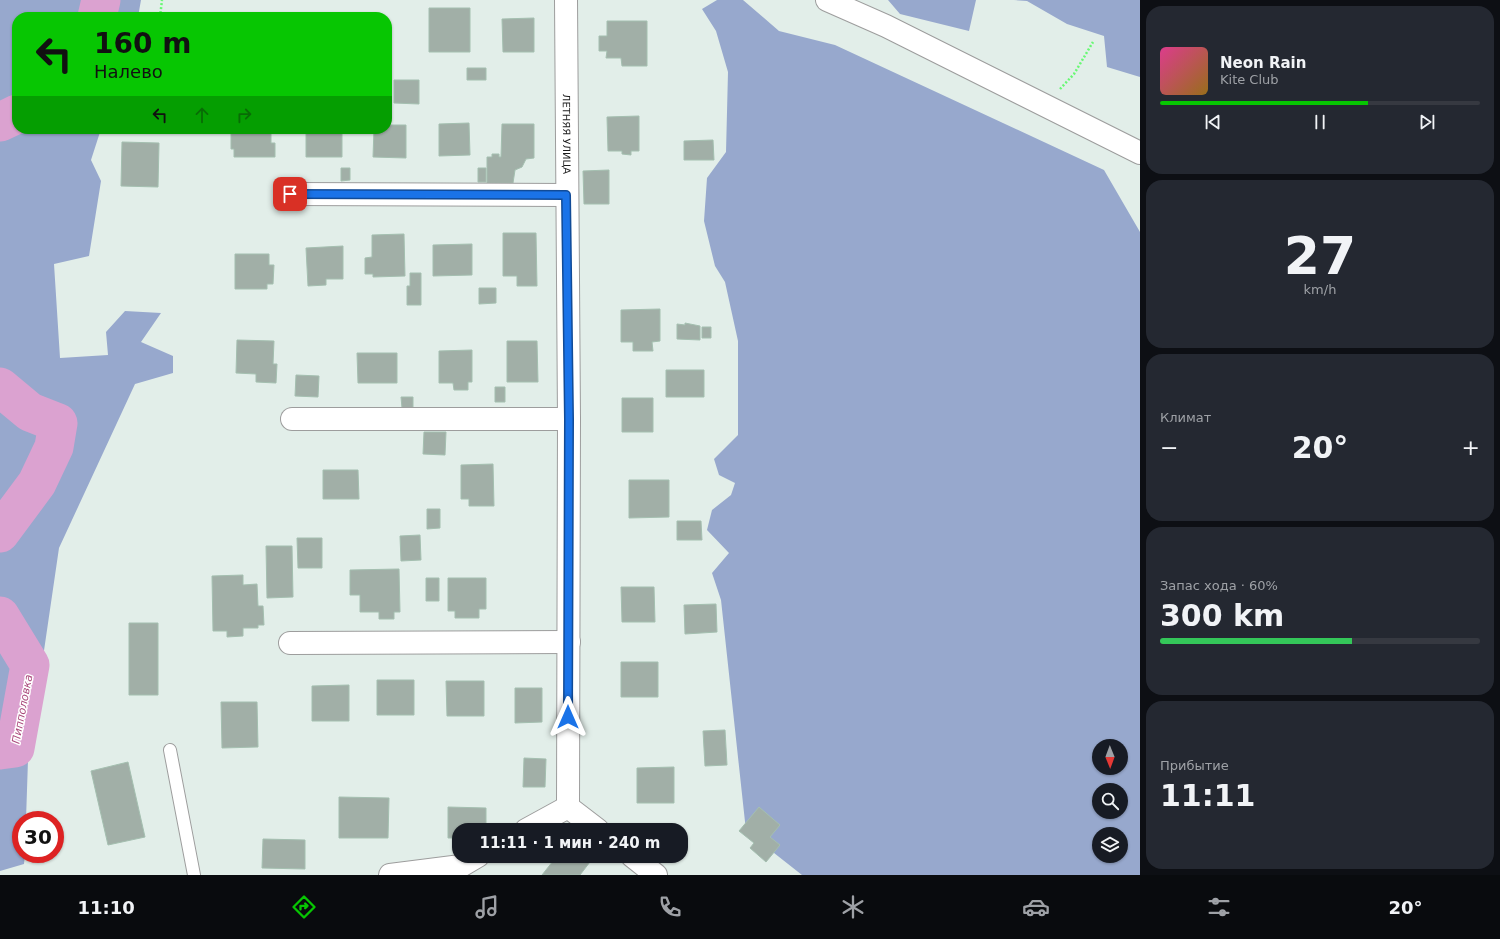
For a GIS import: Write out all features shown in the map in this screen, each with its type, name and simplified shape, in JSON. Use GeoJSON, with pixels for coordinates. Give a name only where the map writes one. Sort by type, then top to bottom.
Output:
{"type":"FeatureCollection","features":[{"type":"Feature","properties":{"kind":"street","name":"ЛЕТНЯЯ УЛИЦА"},"geometry":{"type":"LineString","coordinates":[[566,0],[566,195],[569,419],[568,807]]}},
{"type":"Feature","properties":{"kind":"street"},"geometry":{"type":"LineString","coordinates":[[827,0],[886,26],[1140,153]]}},
{"type":"Feature","properties":{"kind":"street"},"geometry":{"type":"LineString","coordinates":[[290,194],[566,195]]}},
{"type":"Feature","properties":{"kind":"street"},"geometry":{"type":"LineString","coordinates":[[292,419],[569,419]]}},
{"type":"Feature","properties":{"kind":"street"},"geometry":{"type":"LineString","coordinates":[[290,643],[569,642]]}},
{"type":"Feature","properties":{"kind":"street"},"geometry":{"type":"LineString","coordinates":[[539,823],[568,807],[589,823]]}},
{"type":"Feature","properties":{"kind":"street"},"geometry":{"type":"LineString","coordinates":[[390,875],[461,866],[466,863]]}},
{"type":"Feature","properties":{"kind":"street"},"geometry":{"type":"LineString","coordinates":[[641,863],[656,875]]}},
{"type":"Feature","properties":{"kind":"lane"},"geometry":{"type":"LineString","coordinates":[[170,750],[194,875]]}},
{"type":"Feature","properties":{"kind":"path"},"geometry":{"type":"LineString","coordinates":[[161,12],[162,0]]}},
{"type":"Feature","properties":{"kind":"path"},"geometry":{"type":"LineString","coordinates":[[1055,111],[1060,90],[1074,74],[1093,42]]}},
{"type":"Feature","properties":{"kind":"shaded area"},"geometry":{"type":"Polygon","coordinates":[[[0,0],[141,0],[139,12],[12,12],[12,134],[99,134],[91,160],[101,181],[89,256],[54,264],[60,358],[108,355],[106,332],[125,311],[161,313],[141,342],[173,356],[173,373],[135,384],[59,548],[28,760],[26,811],[12,811],[12,863],[24,864],[0,871],[0,0]]]}},
{"type":"Feature","properties":{"kind":"shaded area"},"geometry":{"type":"Polygon","coordinates":[[[717,0],[743,0],[779,31],[835,45],[1104,170],[1140,232],[1140,875],[802,875],[746,831],[721,600],[712,573],[729,553],[707,530],[712,510],[731,495],[735,483],[719,475],[714,459],[738,435],[738,341],[725,282],[715,266],[704,221],[707,178],[726,152],[728,72],[716,31],[702,9],[717,0]]]}},
{"type":"Feature","properties":{"kind":"shaded area"},"geometry":{"type":"Polygon","coordinates":[[[888,0],[976,0],[969,31],[900,14],[888,0]]]}},
{"type":"Feature","properties":{"kind":"shaded area"},"geometry":{"type":"Polygon","coordinates":[[[1014,0],[1140,0],[1140,77],[1107,67],[1104,36],[1067,24],[1027,1],[1014,0]]]}},
{"type":"Feature","properties":{"kind":"building"},"geometry":{"type":"Polygon","coordinates":[[[429,8],[470,8],[470,52],[429,52],[429,8]]]}},
{"type":"Feature","properties":{"kind":"building"},"geometry":{"type":"Polygon","coordinates":[[[534,18],[534,52],[503,52],[502,19],[534,18]]]}},
{"type":"Feature","properties":{"kind":"building"},"geometry":{"type":"Polygon","coordinates":[[[607,21],[647,21],[647,66],[622,66],[621,58],[606,58],[607,51],[599,51],[599,36],[607,36],[607,21]]]}},
{"type":"Feature","properties":{"kind":"building"},"geometry":{"type":"Polygon","coordinates":[[[467,68],[486,68],[486,80],[467,80],[467,68]]]}},
{"type":"Feature","properties":{"kind":"building"},"geometry":{"type":"Polygon","coordinates":[[[394,80],[419,80],[419,104],[394,103],[394,80]]]}},
{"type":"Feature","properties":{"kind":"building"},"geometry":{"type":"Polygon","coordinates":[[[639,116],[639,151],[631,151],[631,155],[622,154],[622,151],[608,151],[607,117],[639,116]]]}},
{"type":"Feature","properties":{"kind":"building"},"geometry":{"type":"Polygon","coordinates":[[[469,123],[470,155],[439,156],[439,124],[469,123]]]}},
{"type":"Feature","properties":{"kind":"building"},"geometry":{"type":"Polygon","coordinates":[[[502,124],[534,124],[534,158],[526,159],[522,167],[515,170],[513,183],[487,183],[487,157],[492,157],[492,154],[499,154],[499,157],[501,157],[502,124]]]}},
{"type":"Feature","properties":{"kind":"building"},"geometry":{"type":"Polygon","coordinates":[[[392,125],[406,125],[406,158],[373,157],[374,134],[392,134],[392,125]]]}},
{"type":"Feature","properties":{"kind":"building"},"geometry":{"type":"Polygon","coordinates":[[[231,134],[271,134],[271,143],[275,143],[275,157],[234,157],[234,149],[231,149],[231,134]]]}},
{"type":"Feature","properties":{"kind":"building"},"geometry":{"type":"Polygon","coordinates":[[[306,134],[342,134],[342,157],[306,157],[306,134]]]}},
{"type":"Feature","properties":{"kind":"building"},"geometry":{"type":"Polygon","coordinates":[[[713,140],[714,160],[684,160],[684,141],[713,140]]]}},
{"type":"Feature","properties":{"kind":"building"},"geometry":{"type":"Polygon","coordinates":[[[122,142],[159,143],[158,187],[121,186],[122,142]]]}},
{"type":"Feature","properties":{"kind":"building"},"geometry":{"type":"Polygon","coordinates":[[[341,168],[350,168],[350,180],[341,181],[341,168]]]}},
{"type":"Feature","properties":{"kind":"building"},"geometry":{"type":"Polygon","coordinates":[[[478,168],[486,168],[486,182],[478,182],[478,168]]]}},
{"type":"Feature","properties":{"kind":"building"},"geometry":{"type":"Polygon","coordinates":[[[609,170],[609,204],[584,204],[583,171],[609,170]]]}},
{"type":"Feature","properties":{"kind":"building"},"geometry":{"type":"Polygon","coordinates":[[[503,233],[536,233],[537,286],[517,286],[517,276],[503,276],[503,233]]]}},
{"type":"Feature","properties":{"kind":"building"},"geometry":{"type":"Polygon","coordinates":[[[404,234],[405,276],[373,277],[373,274],[365,274],[365,258],[372,257],[372,235],[404,234]]]}},
{"type":"Feature","properties":{"kind":"building"},"geometry":{"type":"Polygon","coordinates":[[[472,244],[472,275],[433,276],[433,245],[472,244]]]}},
{"type":"Feature","properties":{"kind":"building"},"geometry":{"type":"Polygon","coordinates":[[[343,246],[343,279],[326,279],[326,285],[308,286],[306,248],[343,246]]]}},
{"type":"Feature","properties":{"kind":"building"},"geometry":{"type":"Polygon","coordinates":[[[235,254],[269,254],[269,265],[274,265],[273,284],[267,284],[267,289],[235,289],[235,254]]]}},
{"type":"Feature","properties":{"kind":"building"},"geometry":{"type":"Polygon","coordinates":[[[410,273],[421,273],[421,305],[407,305],[407,286],[410,286],[410,273]]]}},
{"type":"Feature","properties":{"kind":"building"},"geometry":{"type":"Polygon","coordinates":[[[479,288],[496,288],[496,303],[479,304],[479,288]]]}},
{"type":"Feature","properties":{"kind":"building"},"geometry":{"type":"Polygon","coordinates":[[[660,309],[660,341],[652,342],[653,351],[633,351],[633,342],[621,342],[621,310],[660,309]]]}},
{"type":"Feature","properties":{"kind":"building"},"geometry":{"type":"Polygon","coordinates":[[[685,323],[700,326],[700,340],[677,339],[677,324],[685,325],[685,323]]]}},
{"type":"Feature","properties":{"kind":"building"},"geometry":{"type":"Polygon","coordinates":[[[702,327],[711,327],[711,338],[702,338],[702,327]]]}},
{"type":"Feature","properties":{"kind":"building"},"geometry":{"type":"Polygon","coordinates":[[[237,340],[274,341],[273,364],[277,364],[276,383],[256,382],[256,374],[236,373],[237,340]]]}},
{"type":"Feature","properties":{"kind":"building"},"geometry":{"type":"Polygon","coordinates":[[[507,341],[537,341],[538,382],[507,382],[507,341]]]}},
{"type":"Feature","properties":{"kind":"building"},"geometry":{"type":"Polygon","coordinates":[[[472,350],[472,382],[468,382],[468,390],[454,390],[453,383],[439,383],[439,351],[472,350]]]}},
{"type":"Feature","properties":{"kind":"building"},"geometry":{"type":"Polygon","coordinates":[[[357,353],[397,353],[397,383],[358,383],[357,353]]]}},
{"type":"Feature","properties":{"kind":"building"},"geometry":{"type":"Polygon","coordinates":[[[666,370],[704,370],[704,397],[666,397],[666,370]]]}},
{"type":"Feature","properties":{"kind":"building"},"geometry":{"type":"Polygon","coordinates":[[[296,375],[319,376],[318,397],[295,396],[296,375]]]}},
{"type":"Feature","properties":{"kind":"building"},"geometry":{"type":"Polygon","coordinates":[[[495,387],[505,387],[505,402],[495,402],[495,387]]]}},
{"type":"Feature","properties":{"kind":"building"},"geometry":{"type":"Polygon","coordinates":[[[401,397],[413,397],[413,408],[402,408],[401,397]]]}},
{"type":"Feature","properties":{"kind":"building"},"geometry":{"type":"Polygon","coordinates":[[[622,398],[653,398],[653,432],[622,432],[622,398]]]}},
{"type":"Feature","properties":{"kind":"building"},"geometry":{"type":"Polygon","coordinates":[[[424,432],[446,432],[445,455],[423,454],[424,432]]]}},
{"type":"Feature","properties":{"kind":"building"},"geometry":{"type":"Polygon","coordinates":[[[493,464],[494,506],[469,506],[469,499],[461,499],[461,465],[493,464]]]}},
{"type":"Feature","properties":{"kind":"building"},"geometry":{"type":"Polygon","coordinates":[[[323,470],[358,470],[359,499],[323,499],[323,470]]]}},
{"type":"Feature","properties":{"kind":"building"},"geometry":{"type":"Polygon","coordinates":[[[629,480],[669,480],[669,517],[629,518],[629,480]]]}},
{"type":"Feature","properties":{"kind":"building"},"geometry":{"type":"Polygon","coordinates":[[[427,509],[440,509],[440,528],[427,529],[427,509]]]}},
{"type":"Feature","properties":{"kind":"building"},"geometry":{"type":"Polygon","coordinates":[[[677,521],[701,521],[702,540],[677,540],[677,521]]]}},
{"type":"Feature","properties":{"kind":"building"},"geometry":{"type":"Polygon","coordinates":[[[420,535],[421,560],[401,561],[400,536],[420,535]]]}},
{"type":"Feature","properties":{"kind":"building"},"geometry":{"type":"Polygon","coordinates":[[[297,538],[322,538],[322,568],[298,568],[297,538]]]}},
{"type":"Feature","properties":{"kind":"building"},"geometry":{"type":"Polygon","coordinates":[[[266,546],[292,546],[293,597],[267,598],[266,546]]]}},
{"type":"Feature","properties":{"kind":"building"},"geometry":{"type":"Polygon","coordinates":[[[399,569],[400,612],[394,612],[394,619],[379,619],[379,612],[360,612],[360,595],[350,595],[350,570],[399,569]]]}},
{"type":"Feature","properties":{"kind":"building"},"geometry":{"type":"Polygon","coordinates":[[[243,575],[243,585],[257,584],[258,606],[263,606],[264,625],[258,625],[258,628],[243,628],[243,636],[227,637],[227,631],[213,631],[212,576],[243,575]]]}},
{"type":"Feature","properties":{"kind":"building"},"geometry":{"type":"Polygon","coordinates":[[[426,578],[439,578],[439,601],[426,601],[426,578]]]}},
{"type":"Feature","properties":{"kind":"building"},"geometry":{"type":"Polygon","coordinates":[[[448,578],[486,578],[486,609],[479,609],[479,618],[455,618],[455,611],[448,611],[448,578]]]}},
{"type":"Feature","properties":{"kind":"building"},"geometry":{"type":"Polygon","coordinates":[[[621,587],[654,587],[655,622],[622,622],[621,587]]]}},
{"type":"Feature","properties":{"kind":"building"},"geometry":{"type":"Polygon","coordinates":[[[716,604],[717,632],[685,634],[684,605],[716,604]]]}},
{"type":"Feature","properties":{"kind":"building"},"geometry":{"type":"Polygon","coordinates":[[[129,623],[158,623],[158,695],[129,695],[129,623]]]}},
{"type":"Feature","properties":{"kind":"building"},"geometry":{"type":"Polygon","coordinates":[[[621,662],[658,662],[658,697],[621,697],[621,662]]]}},
{"type":"Feature","properties":{"kind":"building"},"geometry":{"type":"Polygon","coordinates":[[[377,680],[414,680],[414,715],[377,715],[377,680]]]}},
{"type":"Feature","properties":{"kind":"building"},"geometry":{"type":"Polygon","coordinates":[[[446,681],[484,681],[484,716],[447,716],[446,681]]]}},
{"type":"Feature","properties":{"kind":"building"},"geometry":{"type":"Polygon","coordinates":[[[349,685],[349,721],[312,721],[312,686],[349,685]]]}},
{"type":"Feature","properties":{"kind":"building"},"geometry":{"type":"Polygon","coordinates":[[[515,688],[542,688],[542,722],[515,723],[515,688]]]}},
{"type":"Feature","properties":{"kind":"building"},"geometry":{"type":"Polygon","coordinates":[[[221,702],[257,702],[258,747],[222,748],[221,702]]]}},
{"type":"Feature","properties":{"kind":"building"},"geometry":{"type":"Polygon","coordinates":[[[725,730],[727,765],[705,766],[703,731],[725,730]]]}},
{"type":"Feature","properties":{"kind":"building"},"geometry":{"type":"Polygon","coordinates":[[[524,758],[546,759],[545,787],[523,787],[524,758]]]}},
{"type":"Feature","properties":{"kind":"building"},"geometry":{"type":"Polygon","coordinates":[[[128,762],[145,837],[108,845],[91,771],[128,762]]]}},
{"type":"Feature","properties":{"kind":"building"},"geometry":{"type":"Polygon","coordinates":[[[674,767],[674,803],[637,803],[637,768],[674,767]]]}},
{"type":"Feature","properties":{"kind":"building"},"geometry":{"type":"Polygon","coordinates":[[[339,797],[389,798],[388,838],[339,838],[339,797]]]}},
{"type":"Feature","properties":{"kind":"building"},"geometry":{"type":"Polygon","coordinates":[[[448,807],[486,808],[486,823],[452,823],[452,838],[448,838],[448,807]]]}},
{"type":"Feature","properties":{"kind":"building"},"geometry":{"type":"Polygon","coordinates":[[[759,807],[780,825],[770,837],[780,845],[766,862],[750,848],[754,843],[739,831],[759,807]]]}},
{"type":"Feature","properties":{"kind":"building"},"geometry":{"type":"Polygon","coordinates":[[[263,839],[305,840],[305,869],[262,868],[263,839]]]}},
{"type":"Feature","properties":{"kind":"building"},"geometry":{"type":"Polygon","coordinates":[[[551,863],[589,863],[580,875],[542,875],[551,863]]]}},
{"type":"Feature","properties":{"kind":"waterway","name":"Пипполовка"},"geometry":{"type":"LineString","coordinates":[[98,12],[101,0]]}},
{"type":"Feature","properties":{"kind":"waterway","name":"Пипполовка"},"geometry":{"type":"LineString","coordinates":[[0,122],[12,116]]}},
{"type":"Feature","properties":{"kind":"waterway","name":"Пипполовка"},"geometry":{"type":"LineString","coordinates":[[0,387],[30,412],[58,423],[54,447],[37,483],[0,533]]}},
{"type":"Feature","properties":{"kind":"waterway","name":"Пипполовка"},"geometry":{"type":"LineString","coordinates":[[0,616],[30,665],[15,748],[0,750]]}},
{"type":"Feature","properties":{"kind":"route"},"geometry":{"type":"LineString","coordinates":[[290,194],[566,195],[569,419],[568,717]]}}]}
